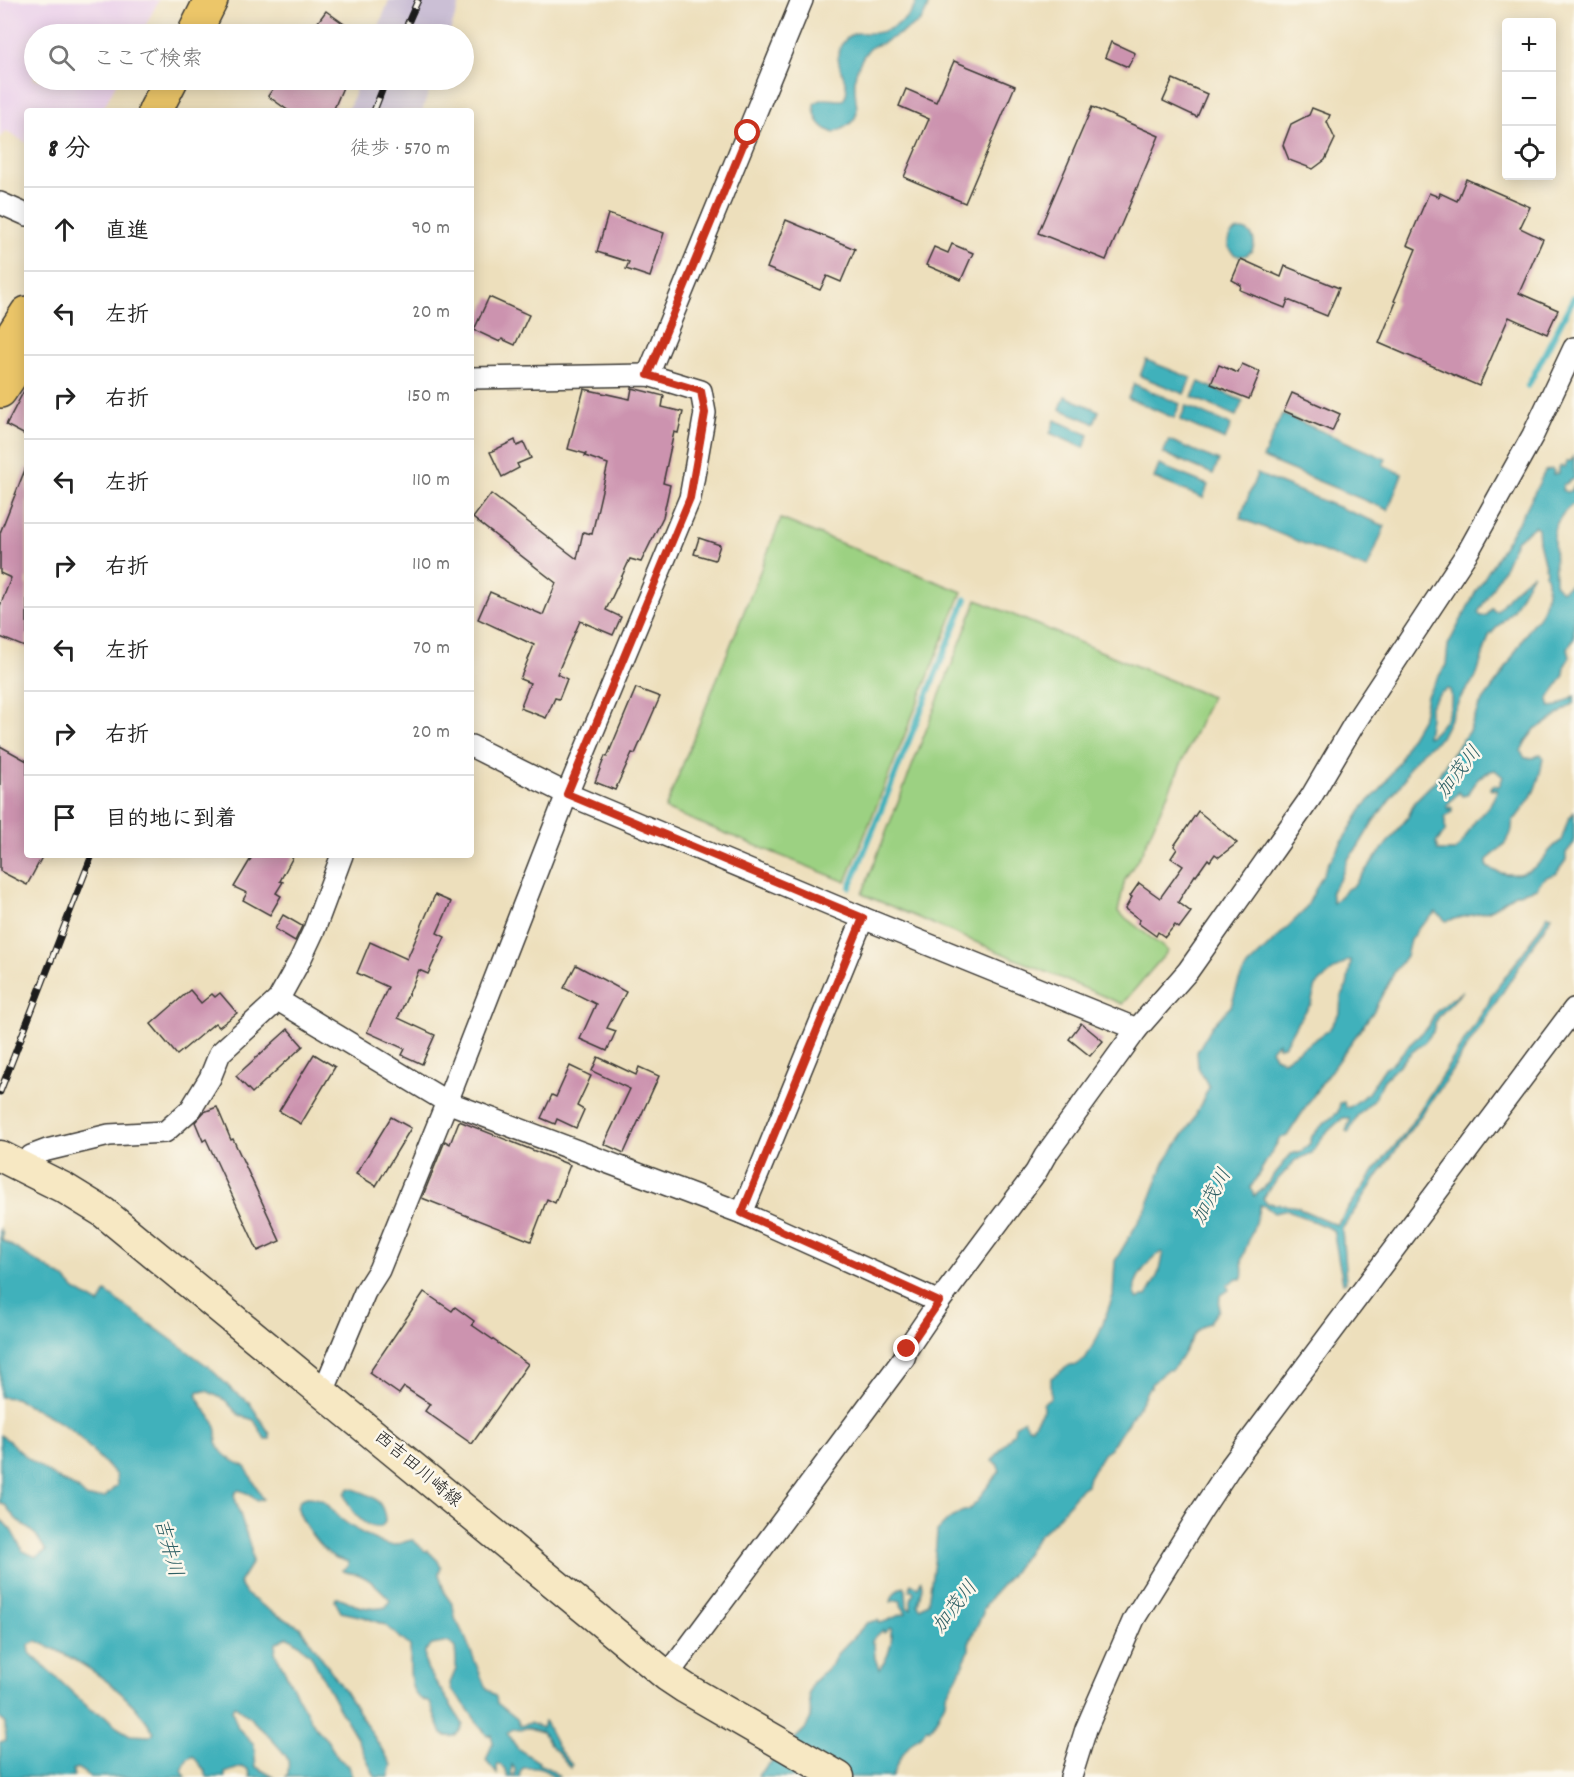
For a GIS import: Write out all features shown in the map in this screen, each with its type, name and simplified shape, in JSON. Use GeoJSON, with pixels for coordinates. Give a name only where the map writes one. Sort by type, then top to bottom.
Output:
{"type":"FeatureCollection","features":[{"type":"Feature","properties":{"kind":"highway"},"geometry":{"type":"LineString","coordinates":[[174,24],[186,0]]}},
{"type":"Feature","properties":{"kind":"highway"},"geometry":{"type":"LineString","coordinates":[[199,24],[211,0]]}},
{"type":"Feature","properties":{"kind":"highway"},"geometry":{"type":"LineString","coordinates":[[0,355],[24,318]]}},
{"type":"Feature","properties":{"kind":"highway"},"geometry":{"type":"LineString","coordinates":[[0,391],[24,355]]}},
{"type":"Feature","properties":{"kind":"main road","name":"西吉田川崎線"},"geometry":{"type":"LineString","coordinates":[[11,1162],[64,1188],[104,1212],[676,1682],[839,1777]]}},
{"type":"Feature","properties":{"kind":"street"},"geometry":{"type":"LineString","coordinates":[[648,375],[802,0]]}},
{"type":"Feature","properties":{"kind":"street"},"geometry":{"type":"LineString","coordinates":[[0,203],[24,214]]}},
{"type":"Feature","properties":{"kind":"street"},"geometry":{"type":"LineString","coordinates":[[676,1682],[904,1358],[907,1349],[939,1302],[1036,1172],[1137,1029],[1188,971],[1311,797],[1354,724],[1469,550],[1533,435],[1574,348]]}},
{"type":"Feature","properties":{"kind":"street"},"geometry":{"type":"LineString","coordinates":[[324,1392],[365,1292],[379,1270],[567,794],[690,498],[705,413],[701,391],[648,375],[474,378]]}},
{"type":"Feature","properties":{"kind":"street"},"geometry":{"type":"LineString","coordinates":[[474,748],[567,794],[863,918],[1137,1029]]}},
{"type":"Feature","properties":{"kind":"street"},"geometry":{"type":"LineString","coordinates":[[11,1162],[47,1150],[109,1135],[165,1132],[191,1109],[210,1078],[220,1053],[278,1000],[314,930],[341,858]]}},
{"type":"Feature","properties":{"kind":"street"},"geometry":{"type":"LineString","coordinates":[[742,1213],[863,918]]}},
{"type":"Feature","properties":{"kind":"street"},"geometry":{"type":"LineString","coordinates":[[278,1000],[447,1102],[742,1213],[939,1302]]}},
{"type":"Feature","properties":{"kind":"street"},"geometry":{"type":"LineString","coordinates":[[1071,1777],[1086,1729],[1134,1619],[1200,1513],[1231,1466],[1574,1009]]}},
{"type":"Feature","properties":{"kind":"shaded area"},"geometry":{"type":"Polygon","coordinates":[[[0,0],[159,0],[146,24],[24,24],[24,90],[113,90],[104,108],[24,108],[24,141],[5,131],[0,138],[0,0]]]}},
{"type":"Feature","properties":{"kind":"shaded area"},"geometry":{"type":"Polygon","coordinates":[[[389,0],[461,0],[453,24],[380,24],[389,0]]]}},
{"type":"Feature","properties":{"kind":"shaded area"},"geometry":{"type":"Polygon","coordinates":[[[355,90],[429,90],[423,108],[349,108],[355,90]]]}},
{"type":"Feature","properties":{"kind":"green space"},"geometry":{"type":"Polygon","coordinates":[[[781,519],[962,592],[846,882],[665,809],[781,519]]]}},
{"type":"Feature","properties":{"kind":"green space"},"geometry":{"type":"Polygon","coordinates":[[[977,600],[1211,697],[1141,854],[1125,879],[1118,912],[1168,951],[1122,1004],[862,894],[977,600]]]}},
{"type":"Feature","properties":{"kind":"water"},"geometry":{"type":"Polygon","coordinates":[[[917,0],[928,0],[924,17],[894,37],[870,48],[861,60],[855,76],[857,111],[852,122],[834,133],[825,128],[815,114],[814,104],[825,99],[843,100],[846,87],[838,57],[845,40],[856,33],[882,32],[895,26],[911,12],[917,0]]]}},
{"type":"Feature","properties":{"kind":"water"},"geometry":{"type":"Polygon","coordinates":[[[1241,230],[1250,234],[1254,243],[1250,252],[1241,256],[1232,252],[1228,243],[1232,234],[1241,230]]]}},
{"type":"Feature","properties":{"kind":"water"},"geometry":{"type":"Polygon","coordinates":[[[1146,360],[1191,378],[1184,394],[1140,376],[1146,360]]]}},
{"type":"Feature","properties":{"kind":"water"},"geometry":{"type":"Polygon","coordinates":[[[1199,382],[1243,401],[1236,416],[1192,397],[1199,382]]]}},
{"type":"Feature","properties":{"kind":"water"},"geometry":{"type":"Polygon","coordinates":[[[1134,384],[1180,404],[1174,418],[1128,398],[1134,384]]]}},
{"type":"Feature","properties":{"kind":"water"},"geometry":{"type":"Polygon","coordinates":[[[1065,396],[1099,411],[1094,423],[1060,409],[1065,396]]]}},
{"type":"Feature","properties":{"kind":"water"},"geometry":{"type":"Polygon","coordinates":[[[1186,406],[1231,425],[1225,440],[1180,420],[1186,406]]]}},
{"type":"Feature","properties":{"kind":"water"},"geometry":{"type":"Polygon","coordinates":[[[1282,414],[1386,459],[1383,465],[1402,474],[1388,510],[1263,458],[1282,414]]]}},
{"type":"Feature","properties":{"kind":"water"},"geometry":{"type":"Polygon","coordinates":[[[1055,420],[1089,435],[1084,448],[1050,433],[1055,420]]]}},
{"type":"Feature","properties":{"kind":"water"},"geometry":{"type":"Polygon","coordinates":[[[1169,440],[1219,461],[1213,474],[1163,453],[1169,440]]]}},
{"type":"Feature","properties":{"kind":"water","name":"加茂川"},"geometry":{"type":"Polygon","coordinates":[[[1574,456],[1574,479],[1563,485],[1562,490],[1571,491],[1574,486],[1574,504],[1562,516],[1554,530],[1555,583],[1561,591],[1574,582],[1574,638],[1568,648],[1570,657],[1565,665],[1564,675],[1548,700],[1550,707],[1558,706],[1574,696],[1574,703],[1536,728],[1526,741],[1521,751],[1525,758],[1533,758],[1541,754],[1543,758],[1536,788],[1514,819],[1509,837],[1487,860],[1487,867],[1506,874],[1519,874],[1531,869],[1561,841],[1568,820],[1574,812],[1574,843],[1566,853],[1566,860],[1556,874],[1545,878],[1537,888],[1515,894],[1489,911],[1446,921],[1436,912],[1418,929],[1410,940],[1406,956],[1395,971],[1373,1012],[1287,1136],[1280,1138],[1251,1187],[1254,1196],[1263,1189],[1291,1154],[1302,1151],[1319,1128],[1338,1112],[1340,1103],[1344,1102],[1345,1107],[1350,1107],[1368,1093],[1384,1069],[1428,1027],[1435,1013],[1463,991],[1440,1015],[1433,1032],[1425,1042],[1384,1080],[1373,1101],[1357,1116],[1349,1132],[1346,1131],[1349,1118],[1343,1118],[1323,1136],[1312,1153],[1296,1160],[1269,1189],[1263,1199],[1267,1203],[1299,1207],[1337,1225],[1376,1168],[1403,1136],[1491,996],[1548,915],[1552,916],[1442,1086],[1342,1229],[1346,1282],[1343,1283],[1333,1230],[1288,1210],[1274,1213],[1260,1205],[1243,1256],[1242,1279],[1236,1279],[1227,1285],[1229,1290],[1220,1296],[1219,1310],[1209,1323],[1197,1331],[1174,1367],[1165,1371],[1151,1384],[1110,1449],[1103,1454],[1089,1477],[1087,1485],[1054,1522],[1039,1535],[1010,1576],[991,1597],[983,1609],[969,1643],[969,1651],[933,1726],[929,1730],[927,1728],[906,1750],[892,1777],[758,1777],[806,1728],[811,1717],[809,1692],[813,1682],[832,1664],[837,1654],[867,1623],[878,1620],[880,1623],[906,1613],[901,1601],[891,1602],[895,1592],[904,1586],[907,1608],[911,1609],[914,1592],[910,1590],[911,1583],[918,1587],[921,1581],[918,1605],[920,1608],[928,1603],[937,1531],[948,1520],[968,1510],[978,1501],[1000,1471],[997,1464],[992,1461],[1014,1432],[1015,1426],[1024,1420],[1028,1427],[1032,1427],[1043,1410],[1043,1403],[1051,1397],[1051,1378],[1070,1365],[1074,1366],[1085,1359],[1098,1336],[1113,1296],[1115,1261],[1147,1207],[1164,1163],[1192,1122],[1209,1087],[1198,1067],[1197,1052],[1212,1026],[1231,1006],[1239,981],[1247,967],[1305,910],[1328,864],[1364,806],[1381,789],[1400,760],[1423,716],[1427,695],[1446,665],[1448,645],[1475,593],[1525,511],[1545,471],[1551,469],[1554,471],[1553,474],[1559,473],[1561,466],[1565,467],[1567,461],[1571,461],[1574,456]],[[1535,526],[1516,541],[1505,566],[1478,613],[1481,616],[1487,615],[1492,608],[1497,611],[1513,591],[1533,573],[1512,611],[1489,636],[1476,677],[1461,697],[1441,737],[1422,752],[1409,768],[1404,780],[1347,860],[1341,878],[1331,891],[1333,903],[1353,886],[1408,817],[1415,801],[1435,781],[1469,731],[1479,706],[1540,614],[1545,600],[1547,579],[1538,528],[1535,526]],[[1447,689],[1440,693],[1430,706],[1427,736],[1430,736],[1440,726],[1450,710],[1450,690],[1447,689]],[[1495,770],[1486,773],[1475,782],[1467,795],[1462,796],[1459,792],[1447,805],[1448,810],[1452,808],[1452,812],[1445,818],[1445,832],[1436,843],[1438,851],[1455,851],[1492,801],[1497,791],[1490,789],[1493,785],[1499,786],[1503,777],[1495,770]],[[1349,960],[1316,986],[1311,1004],[1284,1046],[1278,1047],[1278,1042],[1271,1050],[1283,1061],[1329,1030],[1340,1012],[1341,996],[1347,986],[1351,961],[1349,960]],[[1161,1252],[1137,1280],[1135,1293],[1138,1299],[1146,1296],[1152,1286],[1163,1254],[1161,1252]],[[892,1628],[884,1633],[883,1630],[872,1640],[879,1669],[887,1657],[892,1640],[892,1635],[890,1636],[892,1628]]]}},
{"type":"Feature","properties":{"kind":"water"},"geometry":{"type":"Polygon","coordinates":[[[1159,465],[1208,485],[1203,498],[1154,478],[1159,465]]]}},
{"type":"Feature","properties":{"kind":"water"},"geometry":{"type":"Polygon","coordinates":[[[1257,474],[1385,526],[1367,569],[1240,518],[1257,474]]]}},
{"type":"Feature","properties":{"kind":"water","name":"吉井川"},"geometry":{"type":"Polygon","coordinates":[[[0,1228],[3,1234],[2,1240],[64,1278],[75,1290],[99,1304],[106,1292],[209,1367],[232,1390],[249,1402],[270,1434],[270,1439],[265,1439],[254,1420],[239,1415],[225,1400],[207,1391],[199,1391],[197,1394],[217,1429],[218,1446],[232,1460],[245,1466],[263,1499],[257,1501],[251,1495],[239,1490],[234,1495],[251,1549],[252,1562],[239,1583],[246,1594],[272,1612],[300,1627],[343,1688],[392,1765],[389,1777],[375,1777],[356,1736],[310,1654],[297,1642],[287,1637],[276,1643],[275,1652],[317,1730],[327,1740],[338,1758],[349,1766],[352,1777],[286,1777],[288,1760],[285,1755],[254,1722],[234,1706],[232,1710],[238,1728],[254,1744],[256,1767],[274,1777],[250,1777],[248,1769],[241,1767],[225,1773],[225,1777],[207,1777],[193,1756],[187,1760],[182,1771],[186,1777],[91,1777],[77,1768],[73,1770],[74,1777],[0,1777],[0,1742],[6,1740],[5,1724],[0,1718],[0,1518],[11,1530],[23,1551],[36,1557],[46,1551],[36,1535],[16,1519],[5,1505],[0,1504],[0,1435],[25,1456],[58,1479],[78,1489],[87,1498],[105,1497],[117,1485],[116,1475],[72,1430],[15,1398],[0,1397],[0,1228]],[[37,1641],[29,1645],[30,1653],[91,1710],[104,1715],[130,1735],[150,1736],[154,1732],[131,1702],[103,1678],[37,1641]]]}},
{"type":"Feature","properties":{"kind":"water"},"geometry":{"type":"Polygon","coordinates":[[[350,1488],[369,1495],[379,1503],[385,1522],[381,1527],[363,1522],[353,1512],[345,1494],[350,1488]]]}},
{"type":"Feature","properties":{"kind":"water"},"geometry":{"type":"Polygon","coordinates":[[[307,1497],[323,1501],[341,1519],[372,1538],[391,1545],[413,1540],[438,1561],[445,1594],[453,1605],[455,1618],[485,1686],[496,1697],[497,1703],[517,1719],[520,1726],[530,1723],[542,1728],[544,1721],[560,1751],[572,1765],[571,1768],[542,1732],[525,1728],[513,1729],[507,1733],[518,1749],[559,1777],[553,1777],[540,1769],[523,1768],[520,1777],[515,1777],[515,1769],[512,1765],[511,1772],[514,1777],[508,1777],[505,1769],[499,1764],[497,1774],[486,1761],[493,1742],[491,1735],[487,1736],[462,1701],[451,1690],[450,1683],[456,1669],[456,1659],[455,1648],[449,1642],[432,1645],[425,1651],[428,1670],[463,1724],[455,1735],[449,1737],[442,1734],[430,1703],[418,1697],[414,1691],[411,1679],[410,1646],[385,1625],[341,1612],[335,1601],[336,1598],[367,1608],[386,1607],[390,1600],[366,1578],[342,1570],[348,1566],[348,1562],[328,1553],[311,1534],[297,1506],[301,1499],[307,1497]]]}},
{"type":"Feature","properties":{"kind":"building"},"geometry":{"type":"Polygon","coordinates":[[[326,11],[344,24],[316,24],[326,11]]]}},
{"type":"Feature","properties":{"kind":"building"},"geometry":{"type":"Polygon","coordinates":[[[1111,42],[1135,53],[1128,67],[1105,57],[1111,42]]]}},
{"type":"Feature","properties":{"kind":"building"},"geometry":{"type":"Polygon","coordinates":[[[954,61],[1015,86],[965,203],[904,177],[929,119],[899,106],[906,89],[936,102],[954,61]]]}},
{"type":"Feature","properties":{"kind":"building"},"geometry":{"type":"Polygon","coordinates":[[[1173,79],[1207,94],[1197,117],[1163,101],[1173,79]]]}},
{"type":"Feature","properties":{"kind":"building"},"geometry":{"type":"Polygon","coordinates":[[[272,90],[342,90],[334,108],[285,108],[268,96],[272,90]]]}},
{"type":"Feature","properties":{"kind":"building"},"geometry":{"type":"Polygon","coordinates":[[[1092,107],[1159,136],[1106,260],[1038,233],[1092,107]]]}},
{"type":"Feature","properties":{"kind":"building"},"geometry":{"type":"Polygon","coordinates":[[[1312,108],[1330,115],[1327,122],[1335,139],[1325,160],[1313,169],[1289,160],[1283,145],[1291,124],[1309,115],[1312,108]]]}},
{"type":"Feature","properties":{"kind":"building"},"geometry":{"type":"Polygon","coordinates":[[[1466,179],[1530,207],[1520,228],[1543,239],[1519,293],[1558,310],[1547,334],[1509,317],[1479,386],[1379,343],[1416,249],[1407,245],[1429,193],[1439,197],[1440,193],[1457,201],[1466,179]]]}},
{"type":"Feature","properties":{"kind":"building"},"geometry":{"type":"Polygon","coordinates":[[[608,214],[664,233],[650,277],[626,269],[629,262],[597,252],[608,214]]]}},
{"type":"Feature","properties":{"kind":"building"},"geometry":{"type":"Polygon","coordinates":[[[786,220],[855,249],[841,282],[827,276],[820,290],[767,268],[786,220]]]}},
{"type":"Feature","properties":{"kind":"building"},"geometry":{"type":"Polygon","coordinates":[[[952,244],[973,253],[961,280],[926,265],[934,247],[948,253],[952,244]]]}},
{"type":"Feature","properties":{"kind":"building"},"geometry":{"type":"Polygon","coordinates":[[[1241,259],[1281,277],[1285,266],[1339,288],[1327,316],[1288,300],[1285,308],[1240,290],[1241,285],[1232,280],[1241,259]]]}},
{"type":"Feature","properties":{"kind":"building"},"geometry":{"type":"Polygon","coordinates":[[[489,297],[529,315],[515,345],[502,339],[500,342],[474,330],[489,297]]]}},
{"type":"Feature","properties":{"kind":"building"},"geometry":{"type":"Polygon","coordinates":[[[1242,364],[1260,372],[1249,399],[1211,384],[1219,365],[1238,373],[1242,364]]]}},
{"type":"Feature","properties":{"kind":"building"},"geometry":{"type":"Polygon","coordinates":[[[632,388],[664,396],[662,407],[683,412],[678,433],[674,432],[663,483],[670,485],[663,517],[641,562],[630,559],[606,610],[621,617],[613,635],[580,621],[557,674],[567,679],[559,699],[555,698],[546,718],[520,708],[530,683],[520,679],[534,645],[478,619],[490,592],[543,615],[556,583],[474,517],[491,494],[577,559],[583,532],[592,534],[608,464],[568,449],[584,389],[630,399],[632,388]]]}},
{"type":"Feature","properties":{"kind":"building"},"geometry":{"type":"Polygon","coordinates":[[[24,391],[24,434],[6,425],[24,391]]]}},
{"type":"Feature","properties":{"kind":"building"},"geometry":{"type":"Polygon","coordinates":[[[1292,393],[1340,414],[1332,431],[1284,411],[1292,393]]]}},
{"type":"Feature","properties":{"kind":"building"},"geometry":{"type":"Polygon","coordinates":[[[515,440],[517,446],[524,443],[531,458],[517,464],[519,468],[502,477],[490,452],[515,440]]]}},
{"type":"Feature","properties":{"kind":"building"},"geometry":{"type":"Polygon","coordinates":[[[24,472],[24,647],[0,637],[0,606],[11,578],[0,573],[0,533],[24,472]]]}},
{"type":"Feature","properties":{"kind":"building"},"geometry":{"type":"Polygon","coordinates":[[[699,538],[720,545],[715,560],[694,554],[699,538]]]}},
{"type":"Feature","properties":{"kind":"building"},"geometry":{"type":"Polygon","coordinates":[[[636,688],[660,697],[635,754],[632,753],[615,790],[595,782],[636,688]]]}},
{"type":"Feature","properties":{"kind":"building"},"geometry":{"type":"Polygon","coordinates":[[[0,746],[24,759],[24,858],[41,858],[27,885],[0,871],[0,746]]]}},
{"type":"Feature","properties":{"kind":"building"},"geometry":{"type":"Polygon","coordinates":[[[1198,811],[1237,843],[1219,857],[1215,854],[1210,861],[1208,859],[1195,875],[1178,902],[1191,912],[1179,928],[1175,925],[1165,937],[1158,932],[1156,936],[1138,923],[1140,920],[1125,909],[1139,883],[1160,898],[1183,866],[1171,858],[1177,849],[1174,846],[1198,811]]]}},
{"type":"Feature","properties":{"kind":"building"},"geometry":{"type":"Polygon","coordinates":[[[251,858],[292,858],[276,893],[281,896],[270,915],[243,900],[247,893],[234,887],[251,858]]]}},
{"type":"Feature","properties":{"kind":"building"},"geometry":{"type":"Polygon","coordinates":[[[435,895],[451,902],[437,933],[445,937],[428,974],[419,970],[398,1018],[435,1035],[422,1064],[402,1055],[405,1049],[367,1032],[388,987],[357,973],[370,942],[407,959],[435,895]]]}},
{"type":"Feature","properties":{"kind":"building"},"geometry":{"type":"Polygon","coordinates":[[[283,915],[302,926],[295,941],[275,929],[283,915]]]}},
{"type":"Feature","properties":{"kind":"building"},"geometry":{"type":"Polygon","coordinates":[[[576,965],[626,992],[607,1028],[616,1031],[607,1051],[580,1039],[596,1004],[564,988],[576,965]]]}},
{"type":"Feature","properties":{"kind":"building"},"geometry":{"type":"Polygon","coordinates":[[[190,990],[201,1003],[212,994],[215,997],[220,993],[237,1013],[219,1027],[215,1023],[177,1055],[151,1024],[190,990]]]}},
{"type":"Feature","properties":{"kind":"building"},"geometry":{"type":"Polygon","coordinates":[[[1081,1023],[1103,1041],[1090,1056],[1069,1039],[1081,1023]]]}},
{"type":"Feature","properties":{"kind":"building"},"geometry":{"type":"Polygon","coordinates":[[[288,1029],[303,1046],[252,1093],[236,1076],[288,1029]]]}},
{"type":"Feature","properties":{"kind":"building"},"geometry":{"type":"Polygon","coordinates":[[[314,1054],[335,1067],[301,1124],[279,1111],[314,1054]]]}},
{"type":"Feature","properties":{"kind":"building"},"geometry":{"type":"Polygon","coordinates":[[[598,1057],[636,1075],[639,1067],[659,1076],[624,1153],[604,1144],[630,1089],[592,1071],[598,1057]]]}},
{"type":"Feature","properties":{"kind":"building"},"geometry":{"type":"Polygon","coordinates":[[[570,1066],[591,1076],[577,1106],[584,1110],[576,1128],[557,1119],[555,1124],[541,1118],[552,1095],[556,1097],[570,1066]]]}},
{"type":"Feature","properties":{"kind":"building"},"geometry":{"type":"Polygon","coordinates":[[[217,1107],[280,1241],[258,1251],[206,1139],[203,1141],[195,1122],[204,1112],[217,1107]]]}},
{"type":"Feature","properties":{"kind":"building"},"geometry":{"type":"Polygon","coordinates":[[[391,1117],[411,1128],[376,1186],[356,1174],[391,1117]]]}},
{"type":"Feature","properties":{"kind":"building"},"geometry":{"type":"Polygon","coordinates":[[[459,1121],[570,1165],[555,1203],[547,1199],[531,1241],[422,1198],[445,1141],[450,1144],[459,1121]]]}},
{"type":"Feature","properties":{"kind":"building"},"geometry":{"type":"Polygon","coordinates":[[[424,1292],[452,1311],[455,1307],[474,1321],[472,1325],[528,1364],[472,1444],[425,1411],[430,1404],[404,1387],[399,1394],[369,1373],[424,1292]]]}},
{"type":"Feature","properties":{"kind":"waterway"},"geometry":{"type":"LineString","coordinates":[[1528,386],[1574,297]]}},
{"type":"Feature","properties":{"kind":"waterway"},"geometry":{"type":"LineString","coordinates":[[850,887],[966,599]]}},
{"type":"Feature","properties":{"kind":"railway"},"geometry":{"type":"LineString","coordinates":[[407,24],[418,0]]}},
{"type":"Feature","properties":{"kind":"railway"},"geometry":{"type":"LineString","coordinates":[[375,108],[382,90]]}},
{"type":"Feature","properties":{"kind":"railway"},"geometry":{"type":"LineString","coordinates":[[0,1092],[91,858]]}},
{"type":"Feature","properties":{"kind":"route"},"geometry":{"type":"LineString","coordinates":[[748,133],[648,375],[701,391],[705,413],[690,498],[567,794],[863,918],[742,1213],[939,1302],[907,1349]]}}]}
